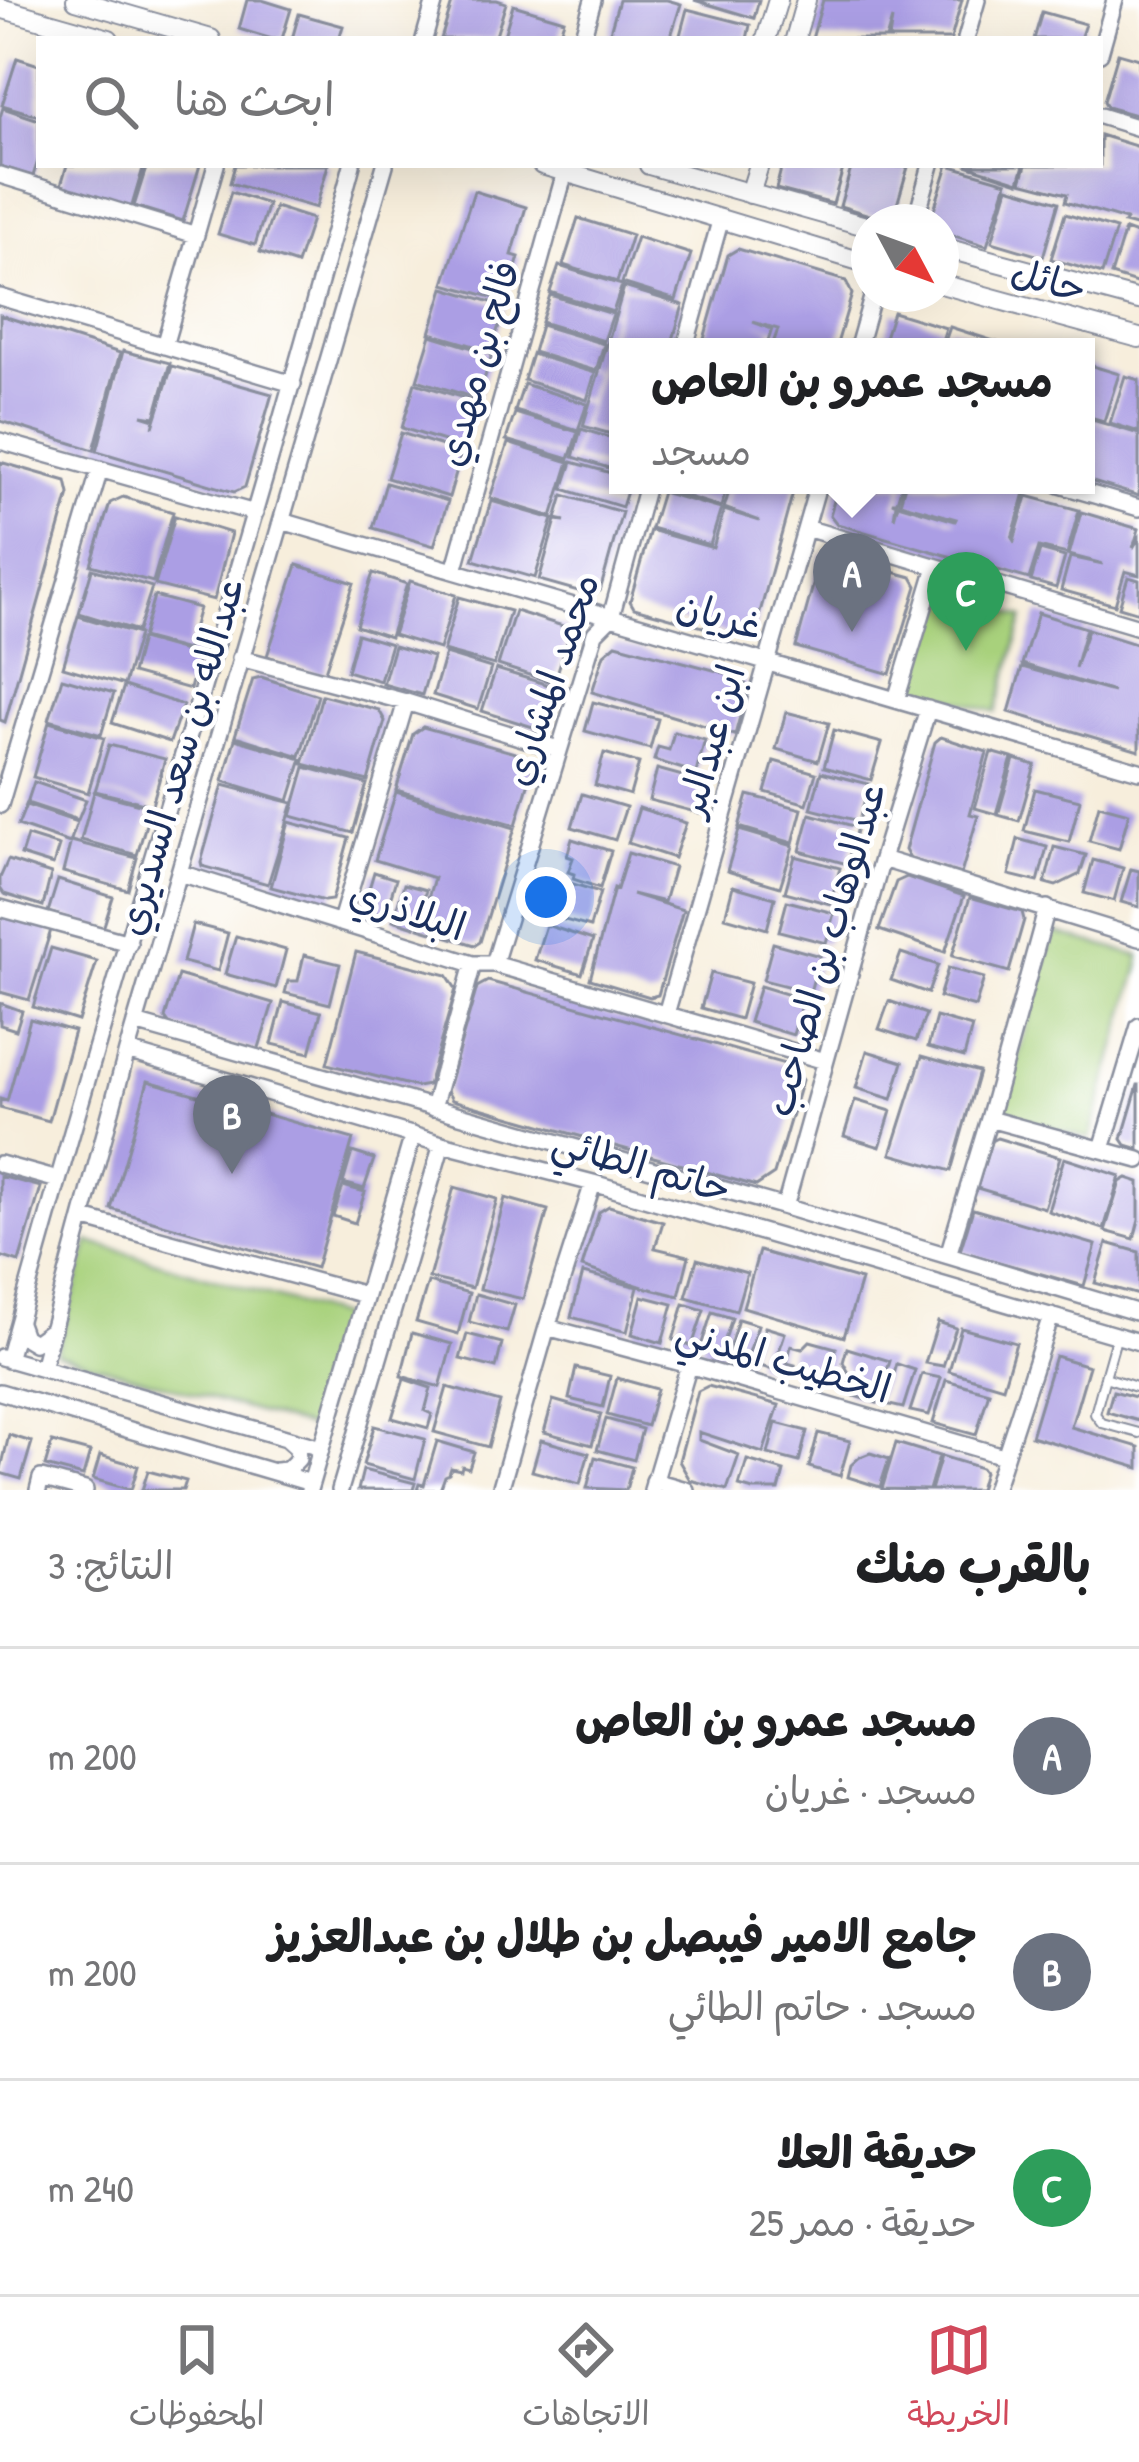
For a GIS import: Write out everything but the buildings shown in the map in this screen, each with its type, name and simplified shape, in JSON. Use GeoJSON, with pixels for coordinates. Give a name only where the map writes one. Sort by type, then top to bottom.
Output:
{"type":"FeatureCollection","features":[{"type":"Feature","properties":{"kind":"street"},"geometry":{"type":"LineString","coordinates":[[76,0],[111,5],[202,36]]}},
{"type":"Feature","properties":{"kind":"street"},"geometry":{"type":"LineString","coordinates":[[425,36],[435,0]]}},
{"type":"Feature","properties":{"kind":"street"},"geometry":{"type":"LineString","coordinates":[[583,36],[593,0]]}},
{"type":"Feature","properties":{"kind":"street"},"geometry":{"type":"LineString","coordinates":[[767,36],[778,0]]}},
{"type":"Feature","properties":{"kind":"street"},"geometry":{"type":"LineString","coordinates":[[796,36],[806,0]]}},
{"type":"Feature","properties":{"kind":"street"},"geometry":{"type":"LineString","coordinates":[[967,36],[977,0]]}},
{"type":"Feature","properties":{"kind":"street"},"geometry":{"type":"LineString","coordinates":[[1103,42],[1115,0]]}},
{"type":"Feature","properties":{"kind":"street"},"geometry":{"type":"LineString","coordinates":[[0,8],[98,36]]}},
{"type":"Feature","properties":{"kind":"street"},"geometry":{"type":"LineString","coordinates":[[1103,117],[1139,128]]}},
{"type":"Feature","properties":{"kind":"street"},"geometry":{"type":"LineString","coordinates":[[164,346],[215,168]]}},
{"type":"Feature","properties":{"kind":"street","name":"عبدالله بن سعد السديري"},"geometry":{"type":"LineString","coordinates":[[4,1358],[19,1323],[293,384],[351,168]]}},
{"type":"Feature","properties":{"kind":"street","name":"عبدالله بن سعد السديري"},"geometry":{"type":"LineString","coordinates":[[42,1368],[127,1051],[384,168]]}},
{"type":"Feature","properties":{"kind":"street"},"geometry":{"type":"LineString","coordinates":[[552,168],[851,259]]}},
{"type":"Feature","properties":{"kind":"street"},"geometry":{"type":"LineString","coordinates":[[637,193],[646,168]]}},
{"type":"Feature","properties":{"kind":"street"},"geometry":{"type":"LineString","coordinates":[[658,168],[851,222]]}},
{"type":"Feature","properties":{"kind":"street"},"geometry":{"type":"LineString","coordinates":[[722,186],[728,168]]}},
{"type":"Feature","properties":{"kind":"street"},"geometry":{"type":"LineString","coordinates":[[750,194],[756,168]]}},
{"type":"Feature","properties":{"kind":"street"},"geometry":{"type":"LineString","coordinates":[[920,204],[930,168]]}},
{"type":"Feature","properties":{"kind":"street","name":"فالح بن مهدي"},"geometry":{"type":"LineString","coordinates":[[454,571],[565,172]]}},
{"type":"Feature","properties":{"kind":"street"},"geometry":{"type":"LineString","coordinates":[[0,175],[196,235]]}},
{"type":"Feature","properties":{"kind":"street"},"geometry":{"type":"LineString","coordinates":[[688,338],[721,218]]}},
{"type":"Feature","properties":{"kind":"street","name":"حائل"},"geometry":{"type":"LineString","coordinates":[[959,252],[1139,300]]}},
{"type":"Feature","properties":{"kind":"street","name":"حائل"},"geometry":{"type":"LineString","coordinates":[[959,289],[1139,338]]}},
{"type":"Feature","properties":{"kind":"street"},"geometry":{"type":"LineString","coordinates":[[0,297],[293,384]]}},
{"type":"Feature","properties":{"kind":"street"},"geometry":{"type":"LineString","coordinates":[[0,441],[255,513]]}},
{"type":"Feature","properties":{"kind":"street"},"geometry":{"type":"LineString","coordinates":[[1,800],[100,469]]}},
{"type":"Feature","properties":{"kind":"street","name":"محمد المشاري"},"geometry":{"type":"LineString","coordinates":[[494,964],[595,633],[611,617],[645,494]]}},
{"type":"Feature","properties":{"kind":"street","name":"ابن عبدالبر"},"geometry":{"type":"LineString","coordinates":[[666,1014],[815,494]]}},
{"type":"Feature","properties":{"kind":"street"},"geometry":{"type":"LineString","coordinates":[[1091,494],[1139,508]]}},
{"type":"Feature","properties":{"kind":"street","name":"غريان"},"geometry":{"type":"LineString","coordinates":[[282,521],[1139,771]]}},
{"type":"Feature","properties":{"kind":"street"},"geometry":{"type":"LineString","coordinates":[[806,528],[1139,627]]}},
{"type":"Feature","properties":{"kind":"street"},"geometry":{"type":"LineString","coordinates":[[896,700],[936,567]]}},
{"type":"Feature","properties":{"kind":"street"},"geometry":{"type":"LineString","coordinates":[[240,658],[558,748]]}},
{"type":"Feature","properties":{"kind":"street"},"geometry":{"type":"LineString","coordinates":[[340,921],[406,702]]}},
{"type":"Feature","properties":{"kind":"street","name":"عبدالوهاب بن الصاحب"},"geometry":{"type":"LineString","coordinates":[[785,1207],[928,709]]}},
{"type":"Feature","properties":{"kind":"street"},"geometry":{"type":"LineString","coordinates":[[882,860],[1139,938]]}},
{"type":"Feature","properties":{"kind":"street","name":"البلاذري"},"geometry":{"type":"LineString","coordinates":[[180,873],[473,964],[494,964],[825,1061]]}},
{"type":"Feature","properties":{"kind":"street"},"geometry":{"type":"LineString","coordinates":[[0,908],[129,943]]}},
{"type":"Feature","properties":{"kind":"street"},"geometry":{"type":"LineString","coordinates":[[948,1255],[1047,908]]}},
{"type":"Feature","properties":{"kind":"street"},"geometry":{"type":"LineString","coordinates":[[434,1108],[473,964]]}},
{"type":"Feature","properties":{"kind":"street","name":"حاتم الطائي"},"geometry":{"type":"LineString","coordinates":[[135,1023],[785,1207],[1139,1313]]}},
{"type":"Feature","properties":{"kind":"street"},"geometry":{"type":"LineString","coordinates":[[1102,1149],[1139,1026]]}},
{"type":"Feature","properties":{"kind":"street"},"geometry":{"type":"LineString","coordinates":[[164,1062],[155,1050],[158,1040],[169,1033]]}},
{"type":"Feature","properties":{"kind":"street","name":"حاتم الطائي"},"geometry":{"type":"LineString","coordinates":[[127,1051],[1139,1342]]}},
{"type":"Feature","properties":{"kind":"street"},"geometry":{"type":"LineString","coordinates":[[989,1119],[1139,1160]]}},
{"type":"Feature","properties":{"kind":"street"},"geometry":{"type":"LineString","coordinates":[[0,1392],[276,1471],[310,1486],[413,1135]]}},
{"type":"Feature","properties":{"kind":"street"},"geometry":{"type":"LineString","coordinates":[[340,1490],[442,1144]]}},
{"type":"Feature","properties":{"kind":"street"},"geometry":{"type":"LineString","coordinates":[[404,1166],[414,1158],[424,1159],[434,1174]]}},
{"type":"Feature","properties":{"kind":"street"},"geometry":{"type":"LineString","coordinates":[[0,1164],[58,1180]]}},
{"type":"Feature","properties":{"kind":"street"},"geometry":{"type":"LineString","coordinates":[[500,1490],[593,1183]]}},
{"type":"Feature","properties":{"kind":"street"},"geometry":{"type":"LineString","coordinates":[[83,1218],[365,1295]]}},
{"type":"Feature","properties":{"kind":"street"},"geometry":{"type":"LineString","coordinates":[[994,1490],[1051,1316]]}},
{"type":"Feature","properties":{"kind":"street"},"geometry":{"type":"LineString","coordinates":[[19,1323],[24,1336],[34,1343],[53,1329]]}},
{"type":"Feature","properties":{"kind":"street","name":"الخطيب المدني"},"geometry":{"type":"LineString","coordinates":[[547,1327],[1003,1456]]}},
{"type":"Feature","properties":{"kind":"street"},"geometry":{"type":"LineString","coordinates":[[4,1358],[321,1448]]}},
{"type":"Feature","properties":{"kind":"street"},"geometry":{"type":"LineString","coordinates":[[686,1490],[653,1485],[689,1365]]}},
{"type":"Feature","properties":{"kind":"street"},"geometry":{"type":"LineString","coordinates":[[276,1471],[286,1470],[298,1459],[297,1448],[285,1437]]}},
{"type":"Feature","properties":{"kind":"street"},"geometry":{"type":"LineString","coordinates":[[38,1490],[41,1478],[85,1490]]}},
{"type":"Feature","properties":{"kind":"lane"},"geometry":{"type":"LineString","coordinates":[[1117,1335],[1095,1414],[1097,1419],[1139,1433]]}},
{"type":"Feature","properties":{"kind":"lane"},"geometry":{"type":"LineString","coordinates":[[1105,1378],[1139,1388]]}},
{"type":"Feature","properties":{"kind":"green space"},"geometry":{"type":"Polygon","coordinates":[[[936,591],[1024,617],[996,712],[908,686],[936,591]]]}},
{"type":"Feature","properties":{"kind":"green space"},"geometry":{"type":"Polygon","coordinates":[[[1053,932],[1139,956],[1090,1139],[1002,1114],[1053,932]]]}},
{"type":"Feature","properties":{"kind":"green space"},"geometry":{"type":"Polygon","coordinates":[[[89,1242],[346,1318],[315,1429],[56,1353],[89,1242]]]}},
{"type":"Feature","properties":{"kind":"place","name":"مسجد عمرو بن العاص"},"geometry":{"type":"Point","coordinates":[852,632]}},
{"type":"Feature","properties":{"kind":"place","name":"حديقة العلا"},"geometry":{"type":"Point","coordinates":[966,651]}},
{"type":"Feature","properties":{"kind":"place","name":"جامع الامير فيبصل بن طلال بن عبدالعزيز"},"geometry":{"type":"Point","coordinates":[232,1174]}}]}
